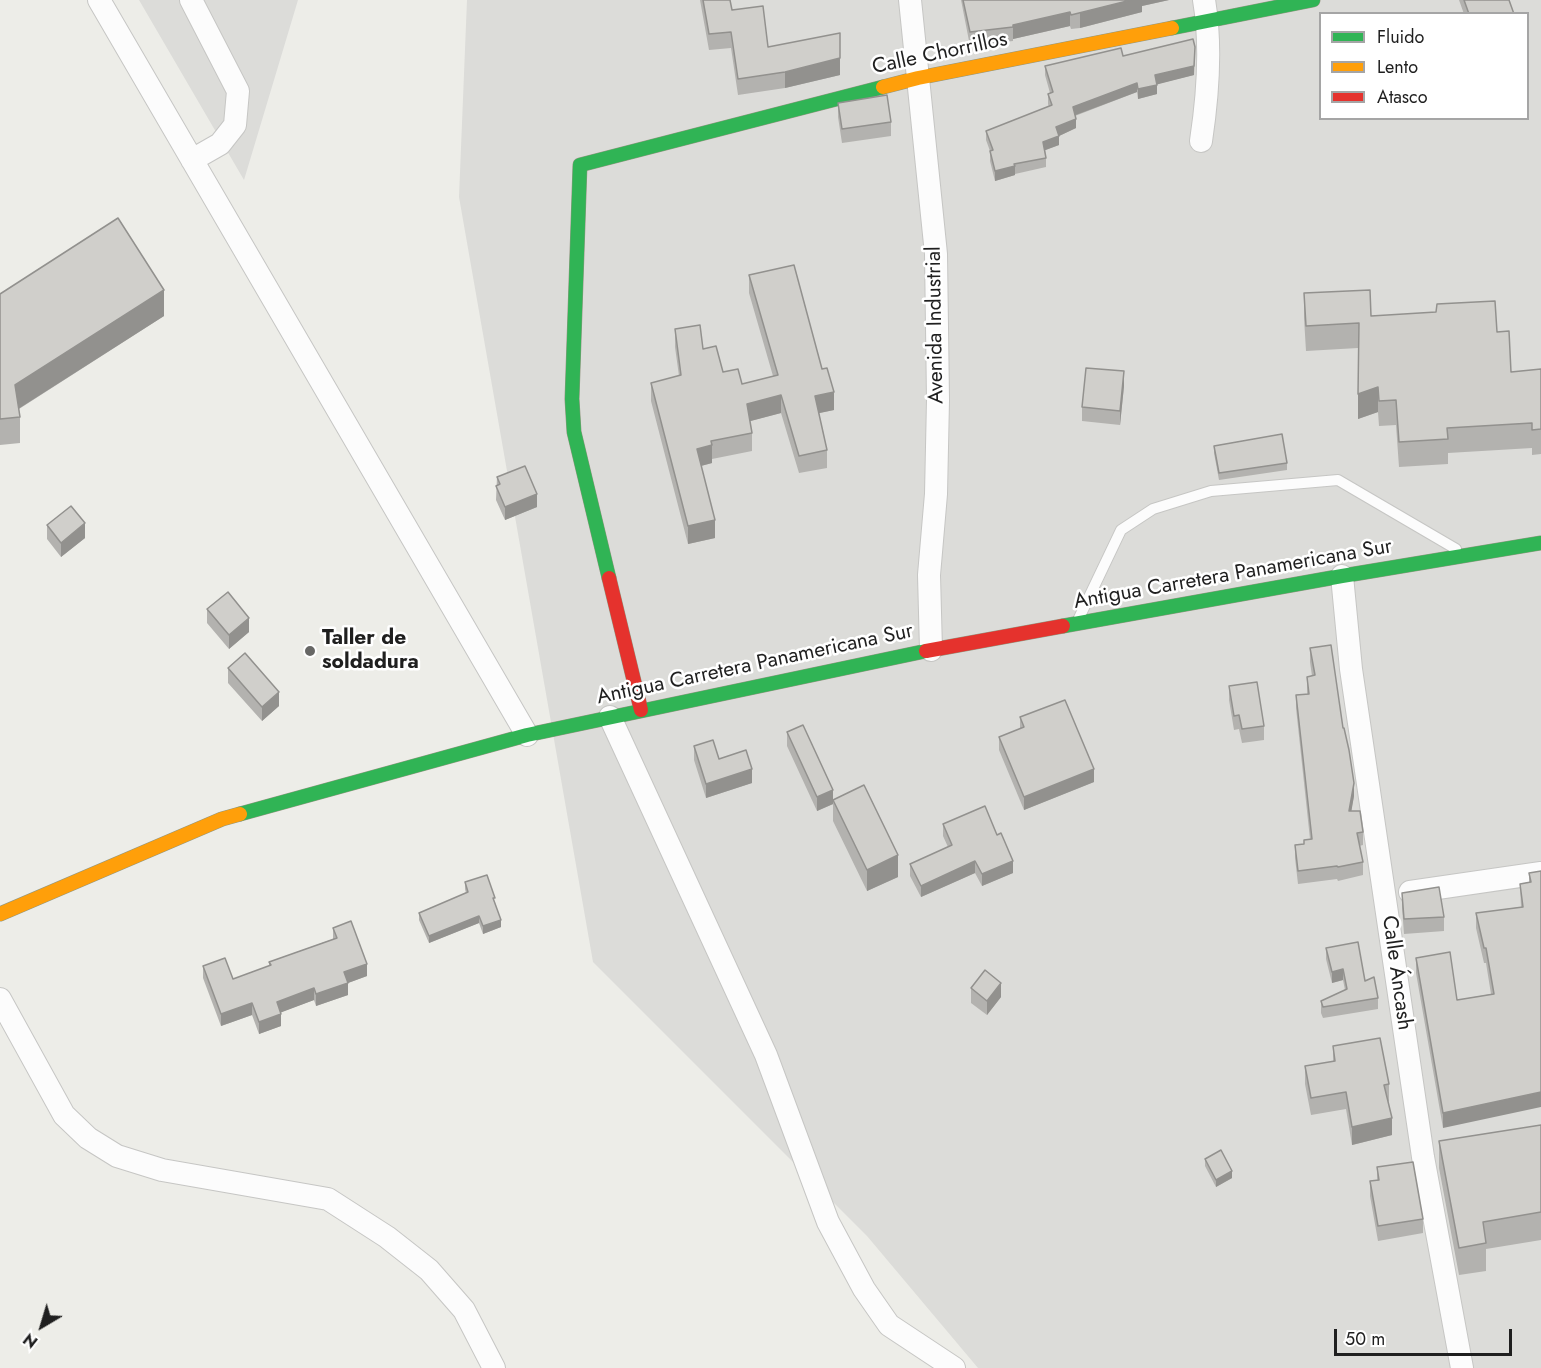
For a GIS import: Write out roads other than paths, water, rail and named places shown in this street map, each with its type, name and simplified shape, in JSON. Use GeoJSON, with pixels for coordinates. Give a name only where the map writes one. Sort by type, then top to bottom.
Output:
{"type":"FeatureCollection","features":[{"type":"Feature","properties":{"kind":"main road","name":"Calle Chorrillos"},"geometry":{"type":"LineString","coordinates":[[642,710],[574,432],[572,399],[580,165],[918,78],[1205,10],[1313,0]]}},
{"type":"Feature","properties":{"kind":"main road","name":"Antigua Carretera Panamericana Sur"},"geometry":{"type":"LineString","coordinates":[[0,914],[222,819],[528,735],[931,650],[1342,576],[1541,543]]}},
{"type":"Feature","properties":{"kind":"street"},"geometry":{"type":"LineString","coordinates":[[99,0],[528,735]]}},
{"type":"Feature","properties":{"kind":"street"},"geometry":{"type":"LineString","coordinates":[[191,0],[238,91],[235,125],[220,144],[192,160]]}},
{"type":"Feature","properties":{"kind":"street","name":"Avenida Industrial"},"geometry":{"type":"LineString","coordinates":[[910,0],[936,254],[938,400],[936,494],[929,574],[931,650]]}},
{"type":"Feature","properties":{"kind":"street"},"geometry":{"type":"LineString","coordinates":[[1201,141],[1208,97],[1205,10]]}},
{"type":"Feature","properties":{"kind":"street","name":"Calle Áncash"},"geometry":{"type":"LineString","coordinates":[[1342,576],[1351,669],[1423,1157],[1462,1368]]}},
{"type":"Feature","properties":{"kind":"street"},"geometry":{"type":"LineString","coordinates":[[610,717],[766,1054],[828,1222],[838,1241],[864,1289],[889,1325],[954,1368]]}},
{"type":"Feature","properties":{"kind":"street"},"geometry":{"type":"LineString","coordinates":[[1385,896],[1541,873]]}},
{"type":"Feature","properties":{"kind":"street"},"geometry":{"type":"LineString","coordinates":[[0,999],[64,1115],[88,1138],[117,1156],[162,1170],[328,1199],[387,1238],[429,1270],[464,1310],[494,1368]]}},
{"type":"Feature","properties":{"kind":"street"},"geometry":{"type":"LineString","coordinates":[[1423,1157],[1447,1153]]}},
{"type":"Feature","properties":{"kind":"lane"},"geometry":{"type":"LineString","coordinates":[[1076,625],[1121,530],[1153,509],[1211,491],[1338,480],[1467,555]]}},
{"type":"Feature","properties":{"kind":"place","name":"Taller de soldadura"},"geometry":{"type":"Point","coordinates":[310,651]}}]}
